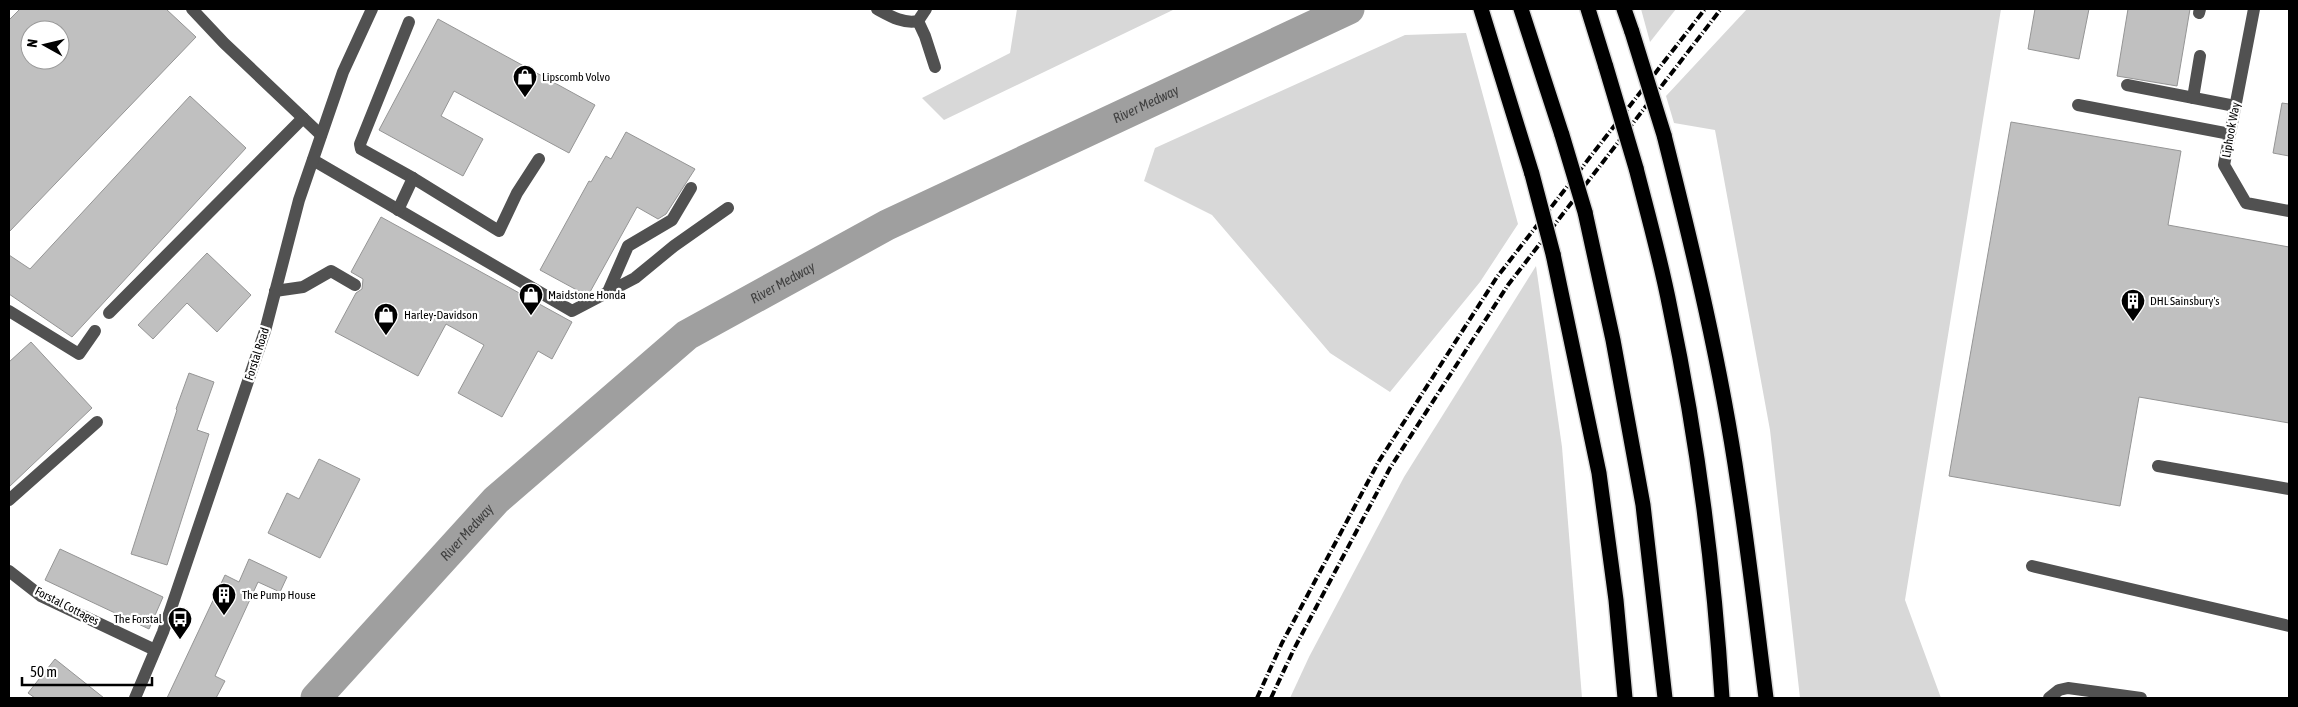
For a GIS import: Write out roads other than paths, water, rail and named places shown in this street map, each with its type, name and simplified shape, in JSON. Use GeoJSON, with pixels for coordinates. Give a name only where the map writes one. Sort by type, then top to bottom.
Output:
{"type":"FeatureCollection","features":[{"type":"Feature","properties":{"kind":"highway"},"geometry":{"type":"LineString","coordinates":[[1481,9],[1518,126],[1553,254],[1599,473],[1616,600],[1625,698]]}},
{"type":"Feature","properties":{"kind":"highway"},"geometry":{"type":"LineString","coordinates":[[1521,9],[1562,135],[1584,212],[1613,340],[1643,505],[1664,698]]}},
{"type":"Feature","properties":{"kind":"highway"},"geometry":{"type":"LineString","coordinates":[[1588,9],[1636,168],[1670,307],[1695,441],[1708,527],[1722,698]]}},
{"type":"Feature","properties":{"kind":"highway"},"geometry":{"type":"LineString","coordinates":[[1624,9],[1664,135],[1696,262],[1717,364],[1738,483],[1766,698]]}},
{"type":"Feature","properties":{"kind":"highway"},"geometry":{"type":"LineString","coordinates":[[1748,557],[1759,698]]}},
{"type":"Feature","properties":{"kind":"street","name":"Forstal Road"},"geometry":{"type":"LineString","coordinates":[[135,698],[163,632],[265,331],[299,200],[321,135],[343,72],[372,9]]}},
{"type":"Feature","properties":{"kind":"street"},"geometry":{"type":"LineString","coordinates":[[877,9],[895,18],[910,22],[918,21],[926,9]]}},
{"type":"Feature","properties":{"kind":"street","name":"Liphook Way"},"geometry":{"type":"LineString","coordinates":[[2254,9],[2224,165],[2246,203],[2289,210]]}},
{"type":"Feature","properties":{"kind":"street"},"geometry":{"type":"LineString","coordinates":[[197,10],[321,135]]}},
{"type":"Feature","properties":{"kind":"street"},"geometry":{"type":"LineString","coordinates":[[918,21],[935,67]]}},
{"type":"Feature","properties":{"kind":"street"},"geometry":{"type":"LineString","coordinates":[[410,22],[360,144],[361,149],[413,178],[499,231],[517,193],[539,159]]}},
{"type":"Feature","properties":{"kind":"street"},"geometry":{"type":"LineString","coordinates":[[2193,98],[2200,56]]}},
{"type":"Feature","properties":{"kind":"street"},"geometry":{"type":"LineString","coordinates":[[2127,85],[2235,106]]}},
{"type":"Feature","properties":{"kind":"street"},"geometry":{"type":"LineString","coordinates":[[2078,105],[2230,134]]}},
{"type":"Feature","properties":{"kind":"street"},"geometry":{"type":"LineString","coordinates":[[109,313],[303,118]]}},
{"type":"Feature","properties":{"kind":"street"},"geometry":{"type":"LineString","coordinates":[[313,160],[572,311],[635,278],[674,246],[728,208]]}},
{"type":"Feature","properties":{"kind":"street"},"geometry":{"type":"LineString","coordinates":[[398,210],[413,178]]}},
{"type":"Feature","properties":{"kind":"street"},"geometry":{"type":"LineString","coordinates":[[608,292],[628,246],[672,220],[691,188]]}},
{"type":"Feature","properties":{"kind":"street"},"geometry":{"type":"LineString","coordinates":[[275,291],[303,287],[331,271],[355,285]]}},
{"type":"Feature","properties":{"kind":"street"},"geometry":{"type":"LineString","coordinates":[[9,311],[79,354],[95,331]]}},
{"type":"Feature","properties":{"kind":"street"},"geometry":{"type":"LineString","coordinates":[[9,500],[97,422]]}},
{"type":"Feature","properties":{"kind":"street"},"geometry":{"type":"LineString","coordinates":[[2158,466],[2289,488]]}},
{"type":"Feature","properties":{"kind":"street"},"geometry":{"type":"LineString","coordinates":[[2032,566],[2289,626]]}},
{"type":"Feature","properties":{"kind":"street","name":"Forstal Cottages"},"geometry":{"type":"LineString","coordinates":[[9,570],[41,596],[155,650]]}},
{"type":"Feature","properties":{"kind":"street"},"geometry":{"type":"LineString","coordinates":[[2049,698],[2059,690],[2068,688],[2141,698]]}},
{"type":"Feature","properties":{"kind":"waterway","name":"River Medway"},"geometry":{"type":"LineString","coordinates":[[316,698],[496,500],[687,335],[887,225],[1349,9]]}},
{"type":"Feature","properties":{"kind":"railway"},"geometry":{"type":"LineString","coordinates":[[1257,698],[1282,643],[1379,461],[1497,277],[1705,9]]}},
{"type":"Feature","properties":{"kind":"railway"},"geometry":{"type":"LineString","coordinates":[[1271,698],[1294,649],[1390,468],[1508,285],[1721,9]]}},
{"type":"Feature","properties":{"kind":"place","name":"Lipscomb Volvo"},"geometry":{"type":"Point","coordinates":[525,98]}},
{"type":"Feature","properties":{"kind":"place","name":"Maidstone Honda"},"geometry":{"type":"Point","coordinates":[531,316]}},
{"type":"Feature","properties":{"kind":"place","name":"DHL Sainsbury's"},"geometry":{"type":"Point","coordinates":[2133,322]}},
{"type":"Feature","properties":{"kind":"place","name":"Harley-Davidson"},"geometry":{"type":"Point","coordinates":[386,336]}},
{"type":"Feature","properties":{"kind":"place","name":"The Pump House"},"geometry":{"type":"Point","coordinates":[224,616]}},
{"type":"Feature","properties":{"kind":"place","name":"The Forstal"},"geometry":{"type":"Point","coordinates":[180,640]}}]}
